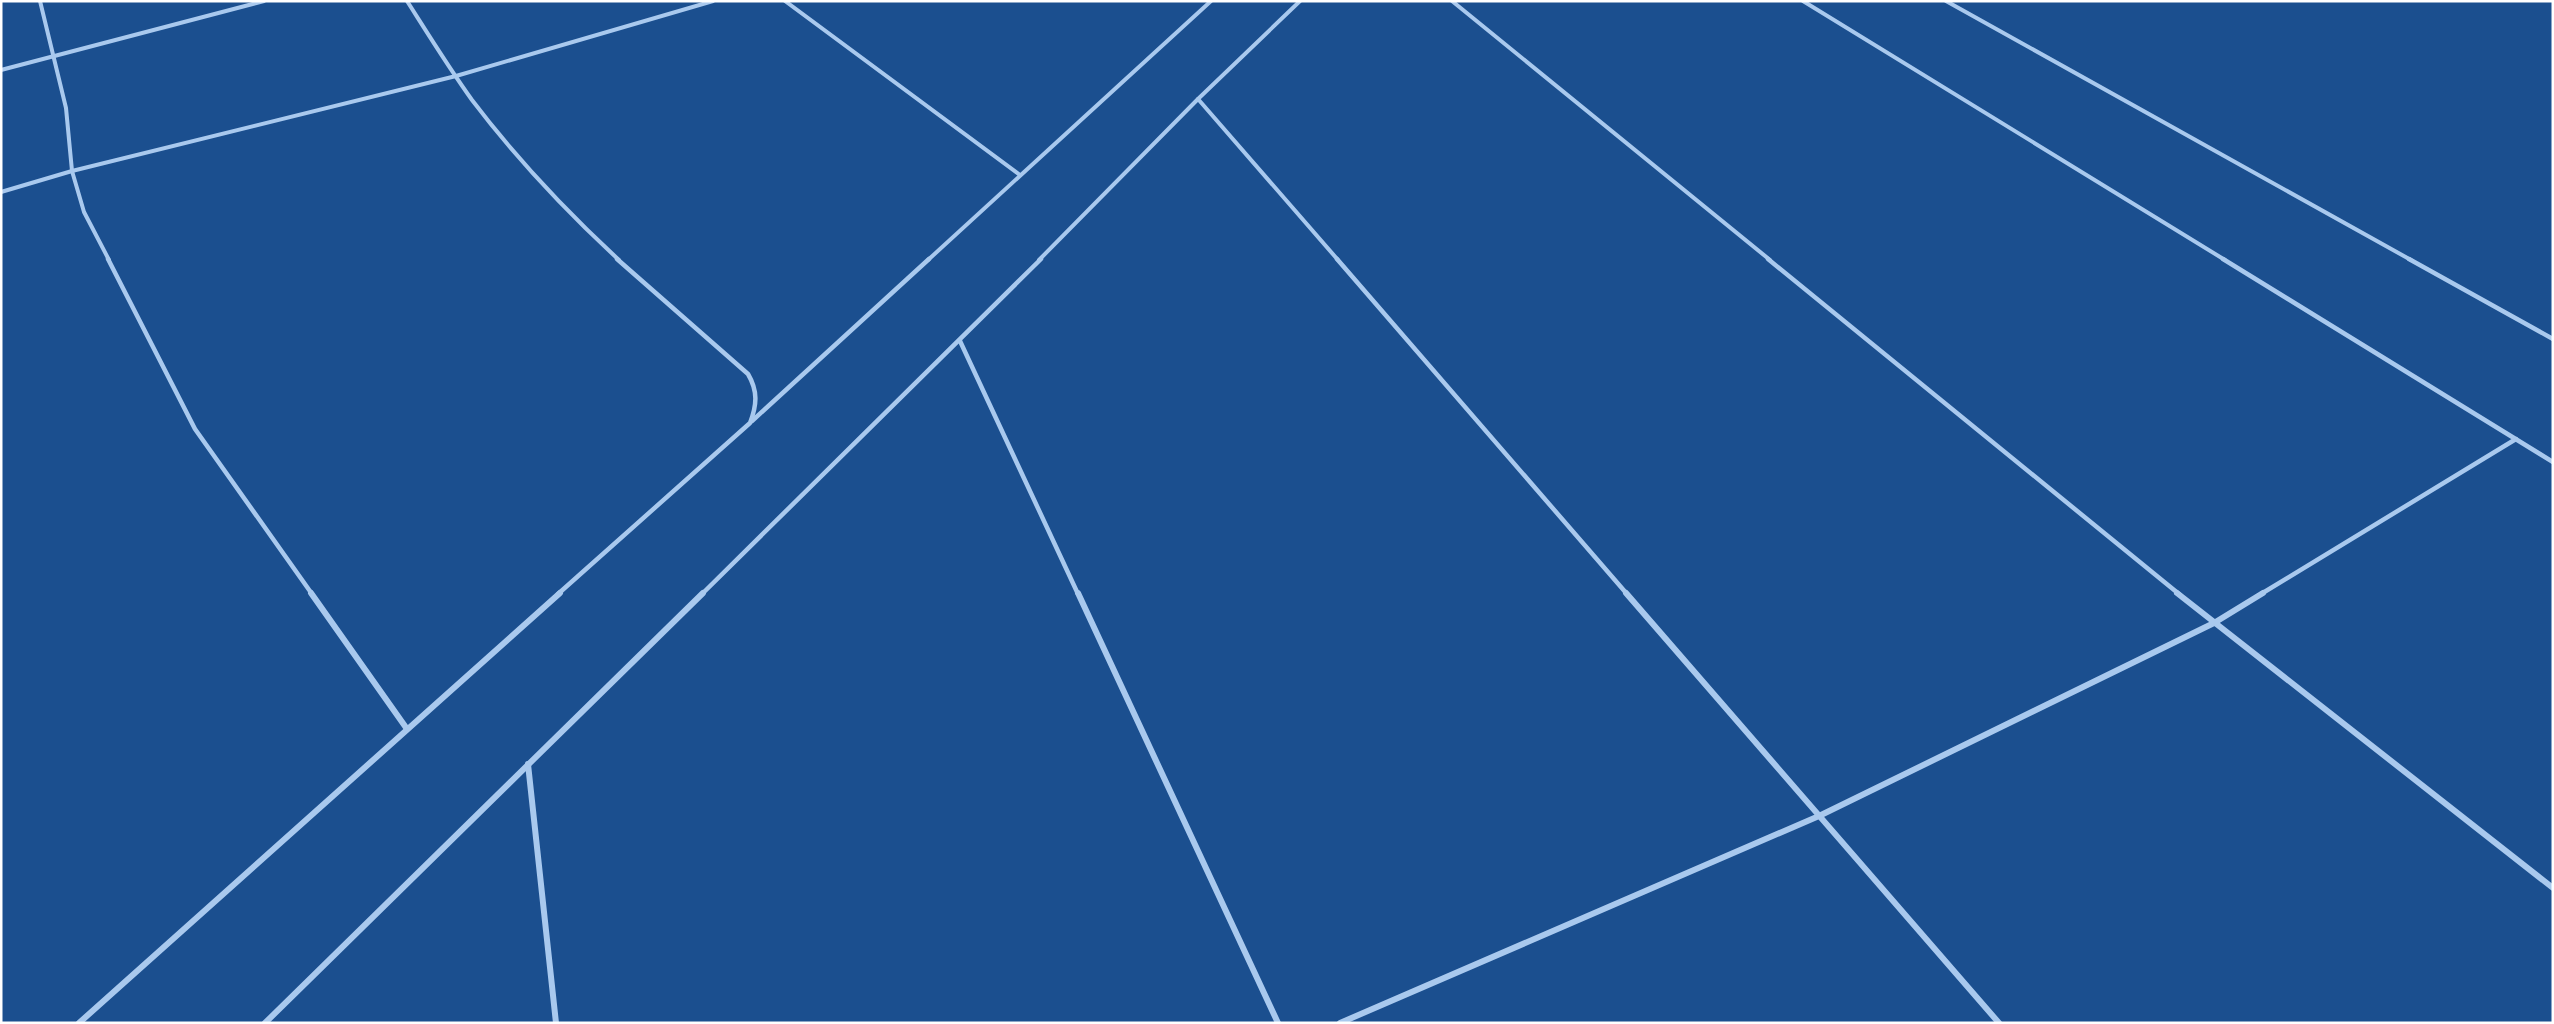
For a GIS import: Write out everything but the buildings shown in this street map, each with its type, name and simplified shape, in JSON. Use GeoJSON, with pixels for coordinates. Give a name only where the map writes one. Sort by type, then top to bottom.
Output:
{"type":"FeatureCollection","features":[{"type":"Feature","properties":{"kind":"street"},"geometry":{"type":"LineString","coordinates":[[40,1],[66,108],[72,171],[84,212],[195,429],[407,729]]}},
{"type":"Feature","properties":{"kind":"street"},"geometry":{"type":"LineString","coordinates":[[1,70],[264,1]]}},
{"type":"Feature","properties":{"kind":"street"},"geometry":{"type":"LineString","coordinates":[[407,1],[481,112],[529,169],[588,232],[660,300],[748,374],[755,384],[758,396],[756,409],[750,423]]}},
{"type":"Feature","properties":{"kind":"street"},"geometry":{"type":"LineString","coordinates":[[1,192],[72,171],[456,76],[713,1]]}},
{"type":"Feature","properties":{"kind":"street"},"geometry":{"type":"LineString","coordinates":[[785,1],[1020,174]]}},
{"type":"Feature","properties":{"kind":"street"},"geometry":{"type":"LineString","coordinates":[[79,1023],[750,423],[1210,1]]}},
{"type":"Feature","properties":{"kind":"street"},"geometry":{"type":"LineString","coordinates":[[265,1023],[960,341],[1198,98],[1300,1]]}},
{"type":"Feature","properties":{"kind":"street"},"geometry":{"type":"LineString","coordinates":[[1452,1],[2214,623],[2553,888]]}},
{"type":"Feature","properties":{"kind":"street"},"geometry":{"type":"LineString","coordinates":[[1803,1],[2553,462]]}},
{"type":"Feature","properties":{"kind":"street"},"geometry":{"type":"LineString","coordinates":[[1946,1],[2553,339]]}},
{"type":"Feature","properties":{"kind":"street"},"geometry":{"type":"LineString","coordinates":[[1198,98],[1999,1023]]}},
{"type":"Feature","properties":{"kind":"street"},"geometry":{"type":"LineString","coordinates":[[960,341],[1278,1023]]}},
{"type":"Feature","properties":{"kind":"street"},"geometry":{"type":"LineString","coordinates":[[1340,1023],[1819,816],[2214,623],[2516,439]]}},
{"type":"Feature","properties":{"kind":"street"},"geometry":{"type":"LineString","coordinates":[[528,764],[556,1023]]}}]}
